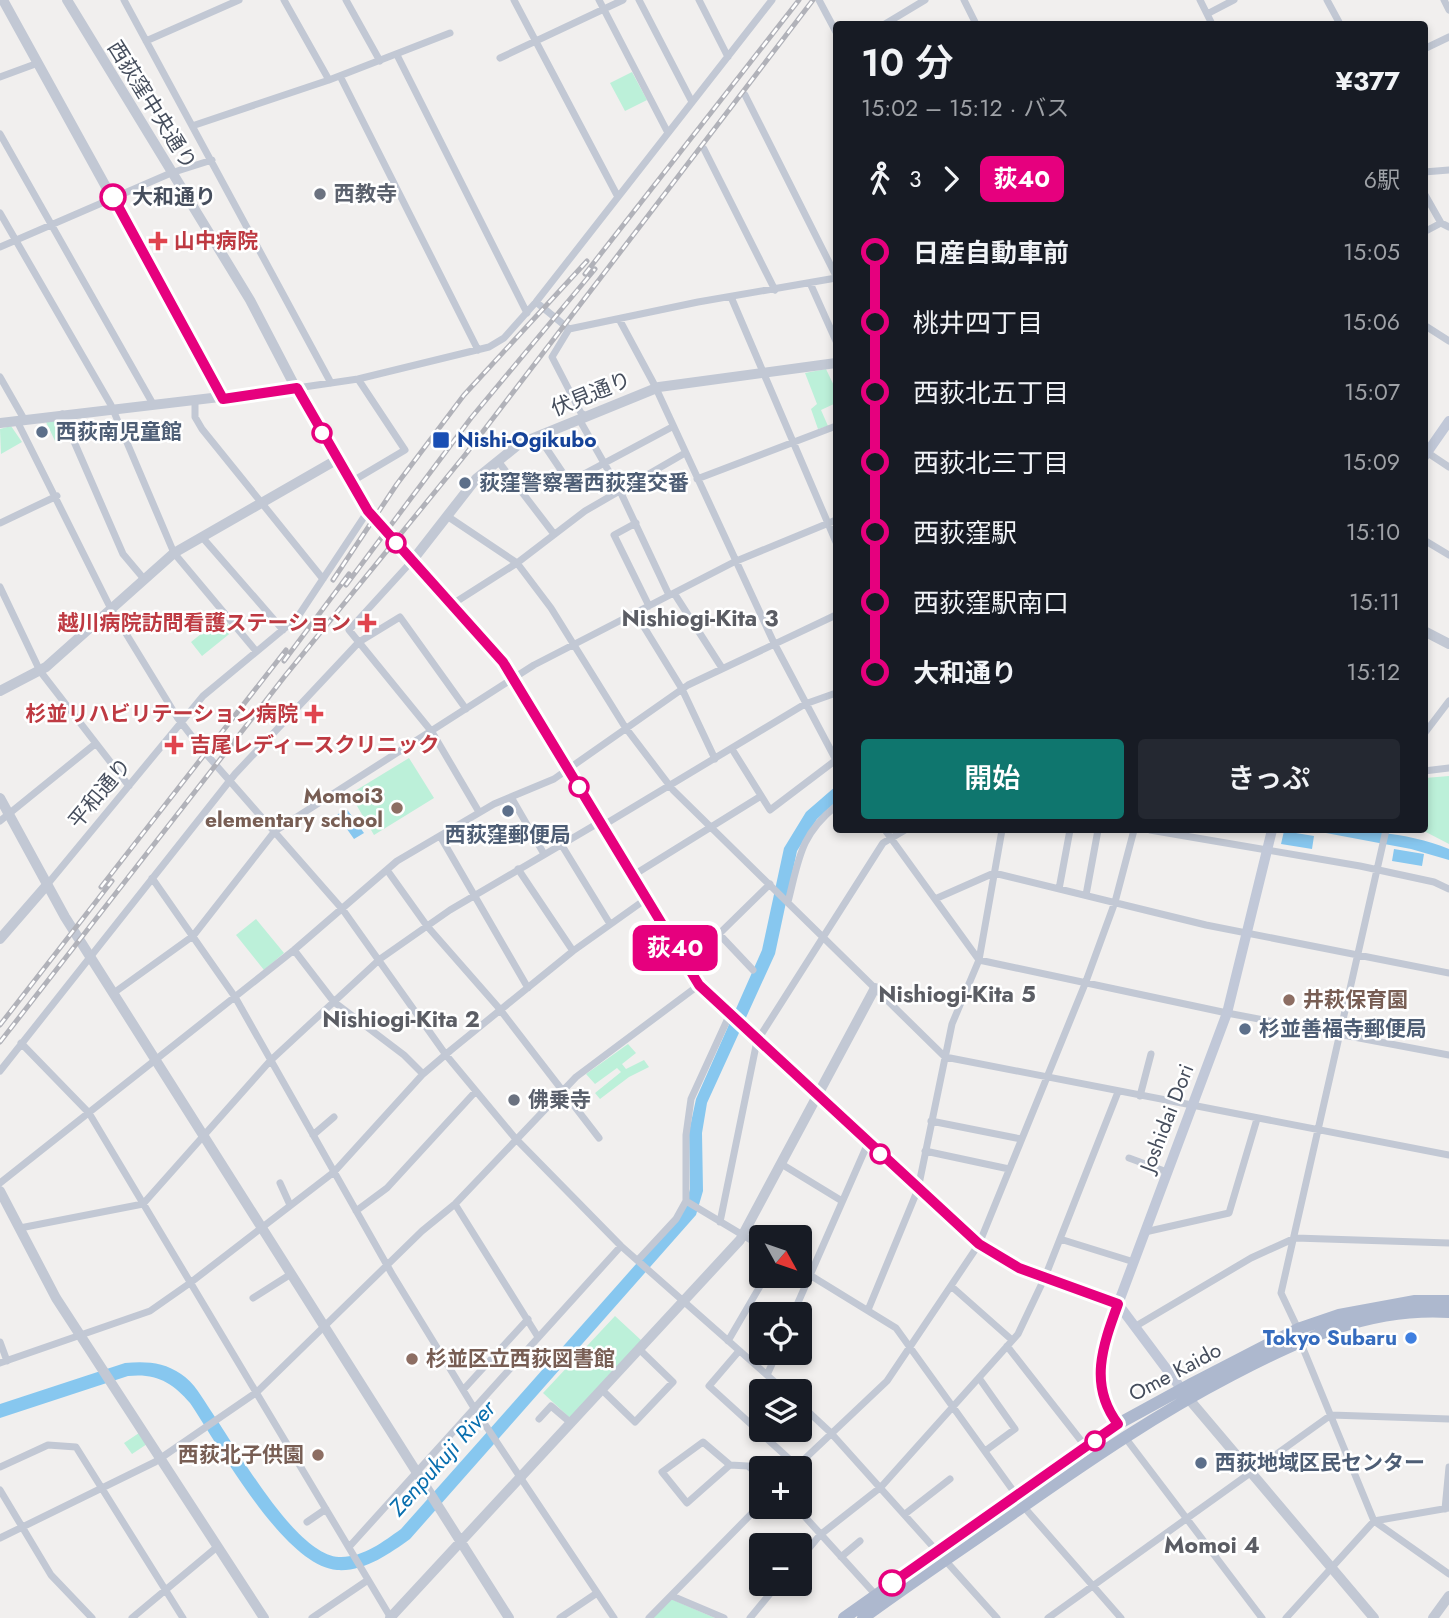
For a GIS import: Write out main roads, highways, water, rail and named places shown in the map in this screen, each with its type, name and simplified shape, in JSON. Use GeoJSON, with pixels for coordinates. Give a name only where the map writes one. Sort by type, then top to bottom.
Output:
{"type":"FeatureCollection","features":[{"type":"Feature","properties":{"kind":"main road"},"geometry":{"type":"LineString","coordinates":[[1428,449],[1449,421]]}},
{"type":"Feature","properties":{"kind":"main road","name":"Joshidai Dori"},"geometry":{"type":"LineString","coordinates":[[1185,1394],[1118,1304],[1227,1013],[1271,833]]}},
{"type":"Feature","properties":{"kind":"main road","name":"Ome Kaido"},"geometry":{"type":"LineString","coordinates":[[1020,1501],[1086,1447],[1339,1315],[1388,1304],[1449,1301]]}},
{"type":"Feature","properties":{"kind":"main road","name":"Ome Kaido"},"geometry":{"type":"LineString","coordinates":[[1299,1334],[1390,1314],[1449,1312]]}},
{"type":"Feature","properties":{"kind":"main road","name":"Ome Kaido"},"geometry":{"type":"LineString","coordinates":[[863,1618],[941,1556],[1121,1430]]}},
{"type":"Feature","properties":{"kind":"main road","name":"Ome Kaido"},"geometry":{"type":"LineString","coordinates":[[844,1618],[875,1594],[941,1556]]}},
{"type":"Feature","properties":{"kind":"water"},"geometry":{"type":"Polygon","coordinates":[[[833,789],[833,805],[817,819],[797,851],[775,954],[707,1103],[702,1133],[703,1191],[696,1215],[410,1539],[385,1556],[357,1568],[337,1570],[317,1563],[296,1548],[275,1527],[235,1474],[190,1403],[163,1380],[147,1376],[128,1376],[0,1418],[0,1404],[125,1363],[147,1362],[161,1365],[186,1377],[194,1386],[268,1497],[304,1538],[322,1552],[339,1557],[356,1555],[401,1529],[684,1210],[690,1189],[689,1132],[696,1099],[762,950],[784,848],[806,812],[833,789]]]}},
{"type":"Feature","properties":{"kind":"water"},"geometry":{"type":"Polygon","coordinates":[[[346,808],[364,833],[354,839],[337,815],[346,808]]]}},
{"type":"Feature","properties":{"kind":"water"},"geometry":{"type":"Polygon","coordinates":[[[1284,833],[1314,836],[1312,849],[1281,844],[1284,833]]]}},
{"type":"Feature","properties":{"kind":"water"},"geometry":{"type":"Polygon","coordinates":[[[1326,833],[1380,833],[1415,838],[1449,849],[1449,860],[1411,849],[1326,833]]]}},
{"type":"Feature","properties":{"kind":"water"},"geometry":{"type":"Polygon","coordinates":[[[1394,849],[1424,854],[1422,866],[1392,861],[1394,849]]]}},
{"type":"Feature","properties":{"kind":"railway"},"geometry":{"type":"LineString","coordinates":[[585,274],[799,0]]}},
{"type":"Feature","properties":{"kind":"railway"},"geometry":{"type":"LineString","coordinates":[[0,1042],[285,676],[465,455],[813,0]]}},
{"type":"Feature","properties":{"kind":"railway"},"geometry":{"type":"LineString","coordinates":[[333,580],[397,484],[464,395],[587,261]]}},
{"type":"Feature","properties":{"kind":"railway"},"geometry":{"type":"LineString","coordinates":[[346,585],[471,418],[595,269]]}},
{"type":"Feature","properties":{"kind":"railway"},"geometry":{"type":"LineString","coordinates":[[284,661],[349,574]]}},
{"type":"Feature","properties":{"kind":"railway"},"geometry":{"type":"LineString","coordinates":[[101,887],[286,650]]}},
{"type":"Feature","properties":{"kind":"railway"},"geometry":{"type":"LineString","coordinates":[[0,1025],[112,881]]}},
{"type":"Feature","properties":{"kind":"place","name":"西教寺"},"geometry":{"type":"Point","coordinates":[320,194]}},
{"type":"Feature","properties":{"kind":"place","name":"大和通り"},"geometry":{"type":"Point","coordinates":[113,197]}},
{"type":"Feature","properties":{"kind":"place","name":"山中病院"},"geometry":{"type":"Point","coordinates":[158,241]}},
{"type":"Feature","properties":{"kind":"place","name":"西荻南児童館"},"geometry":{"type":"Point","coordinates":[42,432]}},
{"type":"Feature","properties":{"kind":"place","name":"Nishi-Ogikubo"},"geometry":{"type":"Point","coordinates":[441,440]}},
{"type":"Feature","properties":{"kind":"place","name":"荻窪警察署西荻窪交番"},"geometry":{"type":"Point","coordinates":[465,483]}},
{"type":"Feature","properties":{"kind":"place","name":"越川病院訪問看護ステーション"},"geometry":{"type":"Point","coordinates":[367,623]}},
{"type":"Feature","properties":{"kind":"place","name":"杉並リハビリテーション病院"},"geometry":{"type":"Point","coordinates":[314,714]}},
{"type":"Feature","properties":{"kind":"place","name":"吉尾レディースクリニック"},"geometry":{"type":"Point","coordinates":[174,745]}},
{"type":"Feature","properties":{"kind":"place","name":"Momoi3 elementary school"},"geometry":{"type":"Point","coordinates":[397,808]}},
{"type":"Feature","properties":{"kind":"place","name":"西荻窪郵便局"},"geometry":{"type":"Point","coordinates":[508,811]}},
{"type":"Feature","properties":{"kind":"place","name":"井萩保育園"},"geometry":{"type":"Point","coordinates":[1289,1000]}},
{"type":"Feature","properties":{"kind":"place","name":"杉並善福寺郵便局"},"geometry":{"type":"Point","coordinates":[1245,1029]}},
{"type":"Feature","properties":{"kind":"place","name":"佛乗寺"},"geometry":{"type":"Point","coordinates":[514,1100]}},
{"type":"Feature","properties":{"kind":"place","name":"Tokyo Subaru"},"geometry":{"type":"Point","coordinates":[1411,1338]}},
{"type":"Feature","properties":{"kind":"place","name":"杉並区立西荻図書館"},"geometry":{"type":"Point","coordinates":[412,1359]}},
{"type":"Feature","properties":{"kind":"place","name":"西荻北子供園"},"geometry":{"type":"Point","coordinates":[318,1455]}},
{"type":"Feature","properties":{"kind":"place","name":"西荻地域区民センター"},"geometry":{"type":"Point","coordinates":[1201,1463]}},
{"type":"Feature","properties":{"kind":"district","name":"Nishiogi-Kita 3"},"geometry":{"type":"Point","coordinates":[700,618]}},
{"type":"Feature","properties":{"kind":"district","name":"Nishiogi-Kita 5"},"geometry":{"type":"Point","coordinates":[957,994]}},
{"type":"Feature","properties":{"kind":"district","name":"Nishiogi-Kita 2"},"geometry":{"type":"Point","coordinates":[401,1019]}},
{"type":"Feature","properties":{"kind":"district","name":"Momoi 4"},"geometry":{"type":"Point","coordinates":[1212,1545]}},
{"type":"Feature","properties":{"kind":"water label","name":"Zenpukuji River"},"geometry":{"type":"Point","coordinates":[442,1458]}}]}
